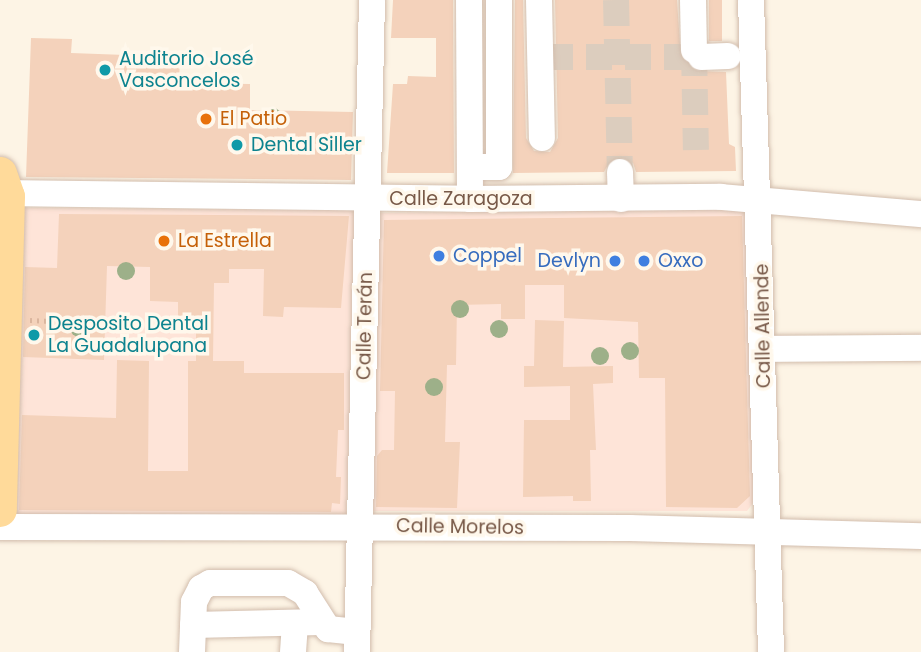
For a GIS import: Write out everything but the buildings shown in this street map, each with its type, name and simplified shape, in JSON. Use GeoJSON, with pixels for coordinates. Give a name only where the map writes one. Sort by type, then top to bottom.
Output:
{"type":"FeatureCollection","features":[{"type":"Feature","properties":{"kind":"main road"},"geometry":{"type":"LineString","coordinates":[[0,510],[3,187]]}},
{"type":"Feature","properties":{"kind":"street","name":"Calle Terán"},"geometry":{"type":"LineString","coordinates":[[357,642],[372,0]]}},
{"type":"Feature","properties":{"kind":"street"},"geometry":{"type":"LineString","coordinates":[[469,0],[470,199]]}},
{"type":"Feature","properties":{"kind":"street"},"geometry":{"type":"LineString","coordinates":[[470,167],[499,167],[499,0]]}},
{"type":"Feature","properties":{"kind":"street"},"geometry":{"type":"LineString","coordinates":[[539,0],[544,57],[542,138]]}},
{"type":"Feature","properties":{"kind":"street"},"geometry":{"type":"LineString","coordinates":[[693,0],[698,53],[728,56]]}},
{"type":"Feature","properties":{"kind":"street","name":"Calle Allende"},"geometry":{"type":"LineString","coordinates":[[751,0],[761,202],[771,652]]}},
{"type":"Feature","properties":{"kind":"street"},"geometry":{"type":"LineString","coordinates":[[499,57],[544,57]]}},
{"type":"Feature","properties":{"kind":"street"},"geometry":{"type":"LineString","coordinates":[[620,172],[621,199]]}},
{"type":"Feature","properties":{"kind":"street","name":"Calle Zaragoza"},"geometry":{"type":"LineString","coordinates":[[3,187],[368,199],[721,197],[921,214]]}},
{"type":"Feature","properties":{"kind":"street"},"geometry":{"type":"LineString","coordinates":[[763,349],[921,348]]}},
{"type":"Feature","properties":{"kind":"street","name":"Calle Morelos"},"geometry":{"type":"LineString","coordinates":[[0,527],[271,531],[359,527],[921,536]]}},
{"type":"Feature","properties":{"kind":"street"},"geometry":{"type":"LineString","coordinates":[[191,652],[194,602],[201,588],[211,583],[278,581],[305,593],[308,624],[293,652]]}},
{"type":"Feature","properties":{"kind":"street"},"geometry":{"type":"LineString","coordinates":[[193,625],[308,624],[328,629],[357,642]]}},
{"type":"Feature","properties":{"kind":"path"},"geometry":{"type":"LineString","coordinates":[[22,319],[91,323]]}},
{"type":"Feature","properties":{"kind":"shaded area"},"geometry":{"type":"Polygon","coordinates":[[[23,208],[354,210],[358,214],[346,516],[10,517],[23,208]]]}},
{"type":"Feature","properties":{"kind":"shaded area"},"geometry":{"type":"Polygon","coordinates":[[[750,209],[756,499],[747,511],[372,511],[379,213],[750,209]]]}},
{"type":"Feature","properties":{"kind":"tunnel"},"geometry":{"type":"LineString","coordinates":[[616,0],[620,172]]}},
{"type":"Feature","properties":{"kind":"tunnel"},"geometry":{"type":"LineString","coordinates":[[694,50],[696,150]]}},
{"type":"Feature","properties":{"kind":"tunnel"},"geometry":{"type":"LineString","coordinates":[[547,57],[701,57]]}},
{"type":"Feature","properties":{"kind":"place","name":"Auditorio José Vasconcelos"},"geometry":{"type":"Point","coordinates":[105,70]}},
{"type":"Feature","properties":{"kind":"place","name":"El Patio"},"geometry":{"type":"Point","coordinates":[206,119]}},
{"type":"Feature","properties":{"kind":"place","name":"Dental Siller"},"geometry":{"type":"Point","coordinates":[237,145]}},
{"type":"Feature","properties":{"kind":"place","name":"La Estrella"},"geometry":{"type":"Point","coordinates":[164,241]}},
{"type":"Feature","properties":{"kind":"place","name":"Coppel"},"geometry":{"type":"Point","coordinates":[439,256]}},
{"type":"Feature","properties":{"kind":"place","name":"Devlyn"},"geometry":{"type":"Point","coordinates":[615,261]}},
{"type":"Feature","properties":{"kind":"place","name":"Oxxo"},"geometry":{"type":"Point","coordinates":[644,261]}},
{"type":"Feature","properties":{"kind":"place","name":"Desposito Dental La Guadalupana"},"geometry":{"type":"Point","coordinates":[34,335]}}]}
